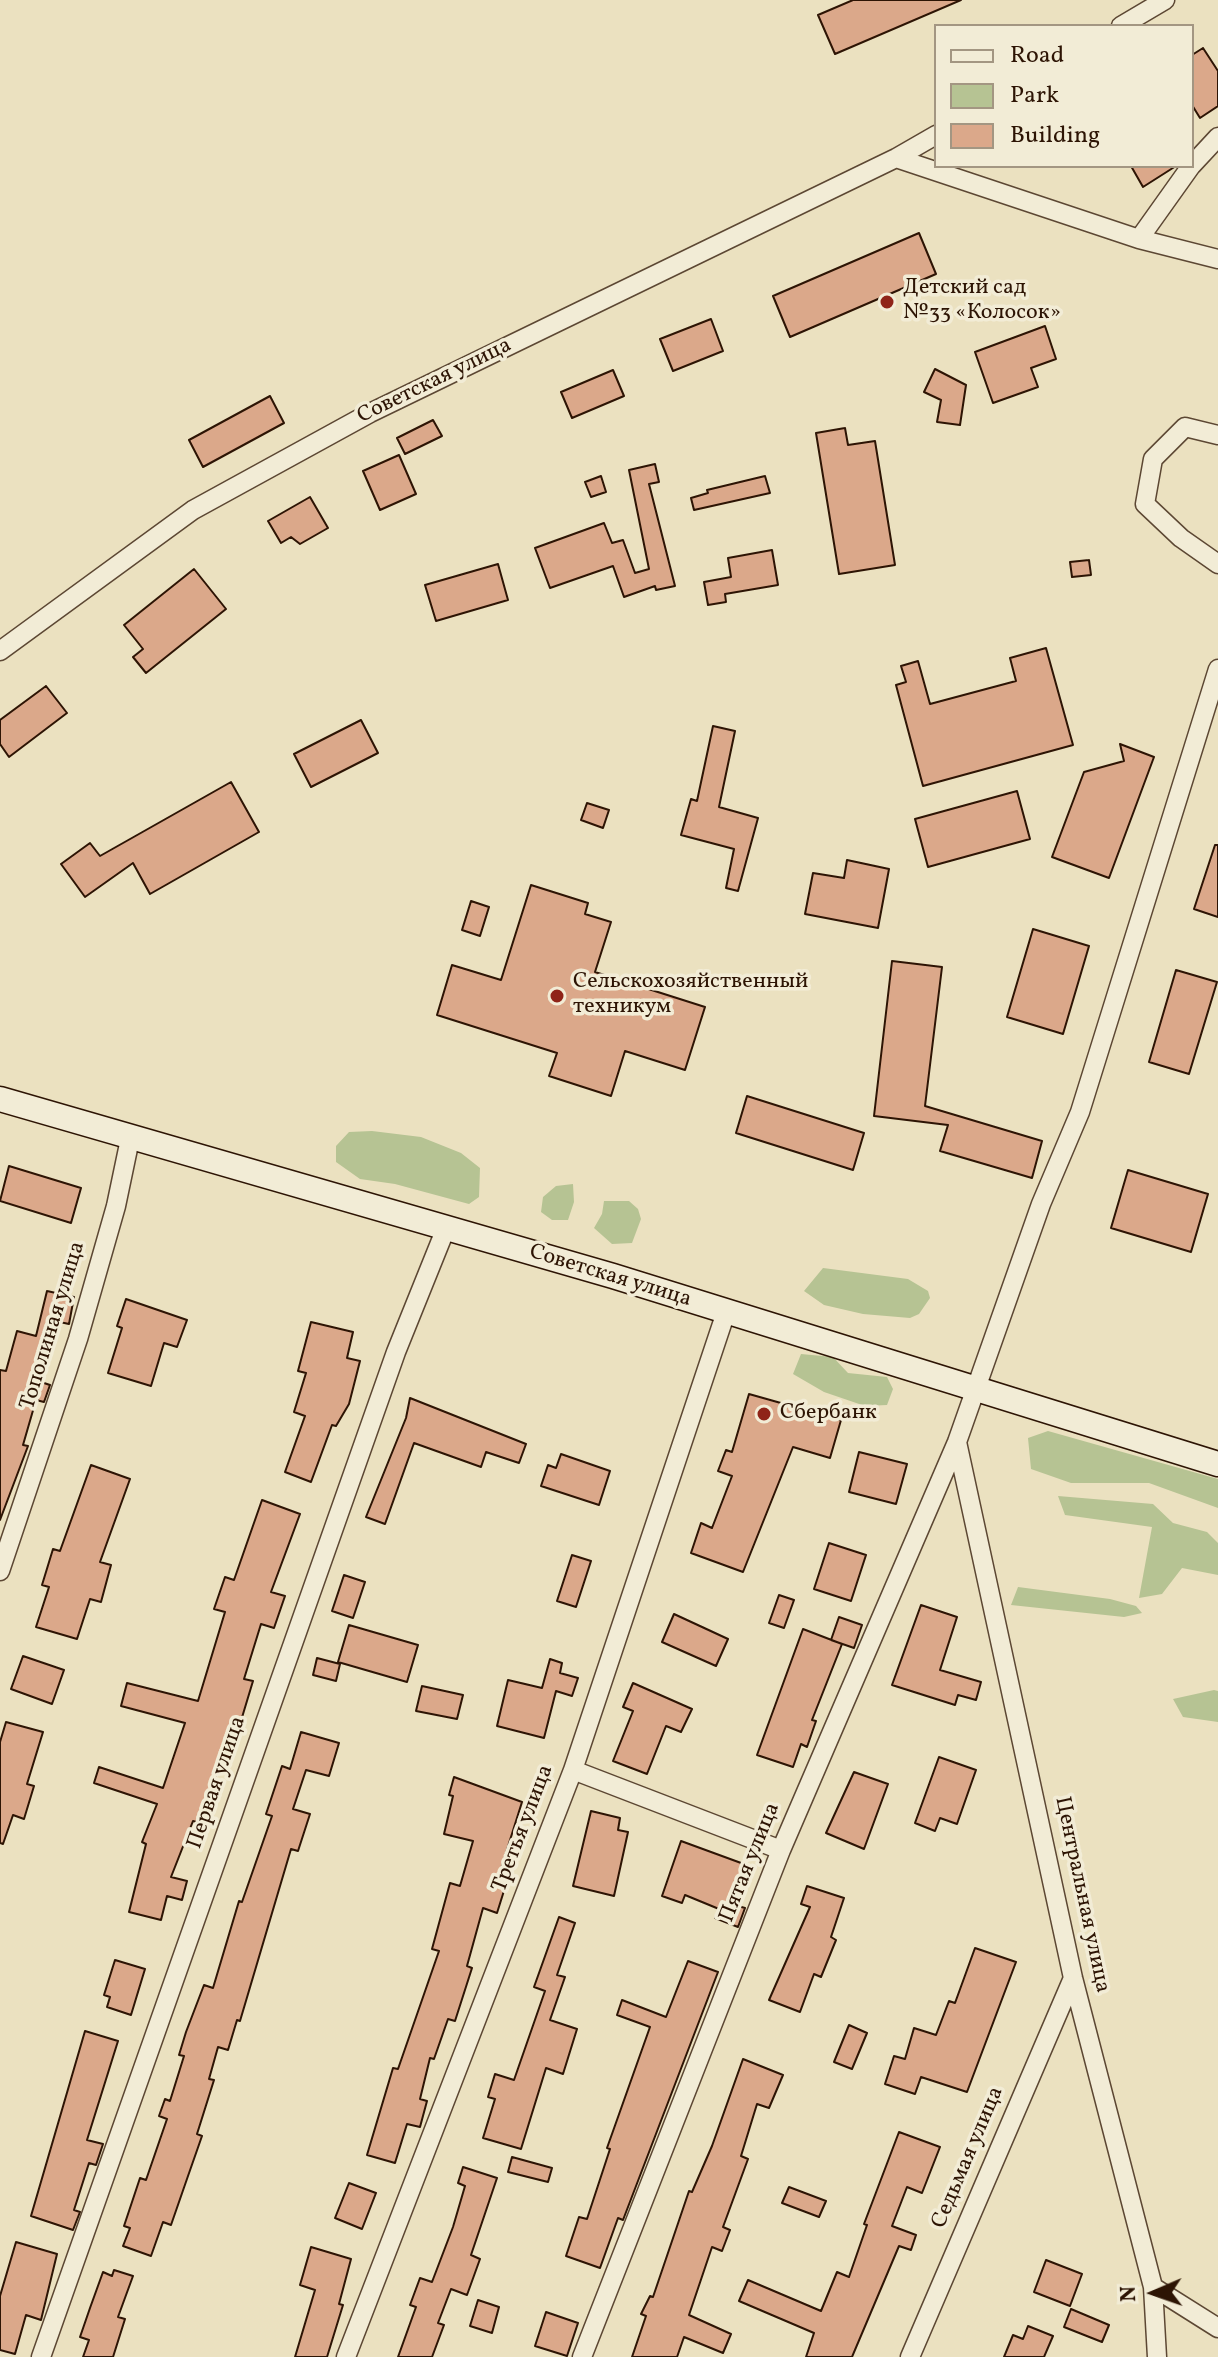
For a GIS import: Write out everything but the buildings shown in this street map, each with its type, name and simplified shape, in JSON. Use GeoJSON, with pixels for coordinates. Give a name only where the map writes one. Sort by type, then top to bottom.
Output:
{"type":"FeatureCollection","features":[{"type":"Feature","properties":{"kind":"main road","name":"Советская улица"},"geometry":{"type":"LineString","coordinates":[[0,1099],[446,1228],[1218,1464]]}},
{"type":"Feature","properties":{"kind":"street"},"geometry":{"type":"LineString","coordinates":[[1124,24],[1165,0]]}},
{"type":"Feature","properties":{"kind":"street","name":"Советская улица"},"geometry":{"type":"LineString","coordinates":[[0,651],[193,510],[370,413],[896,158],[934,136]]}},
{"type":"Feature","properties":{"kind":"street"},"geometry":{"type":"LineString","coordinates":[[1194,164],[1218,137]]}},
{"type":"Feature","properties":{"kind":"street"},"geometry":{"type":"LineString","coordinates":[[896,158],[1139,239],[1218,259]]}},
{"type":"Feature","properties":{"kind":"street"},"geometry":{"type":"LineString","coordinates":[[1139,239],[1191,168]]}},
{"type":"Feature","properties":{"kind":"street"},"geometry":{"type":"LineString","coordinates":[[1218,435],[1185,427],[1153,459],[1145,504],[1181,538],[1218,564]]}},
{"type":"Feature","properties":{"kind":"street","name":"Пятая улица"},"geometry":{"type":"LineString","coordinates":[[582,2357],[781,1850],[957,1442],[1041,1204],[1080,1112],[1218,669]]}},
{"type":"Feature","properties":{"kind":"street","name":"Тополиная улица"},"geometry":{"type":"LineString","coordinates":[[0,1571],[78,1339],[116,1206],[130,1139]]}},
{"type":"Feature","properties":{"kind":"street","name":"Первая улица"},"geometry":{"type":"LineString","coordinates":[[41,2357],[391,1366],[446,1228]]}},
{"type":"Feature","properties":{"kind":"street","name":"Третья улица"},"geometry":{"type":"LineString","coordinates":[[346,2357],[573,1770],[726,1312]]}},
{"type":"Feature","properties":{"kind":"street","name":"Центральная улица"},"geometry":{"type":"LineString","coordinates":[[957,1442],[1073,1978],[1153,2287],[1157,2357]]}},
{"type":"Feature","properties":{"kind":"street"},"geometry":{"type":"LineString","coordinates":[[573,1770],[781,1850]]}},
{"type":"Feature","properties":{"kind":"street","name":"Седьмая улица"},"geometry":{"type":"LineString","coordinates":[[910,2357],[1073,1978]]}},
{"type":"Feature","properties":{"kind":"street"},"geometry":{"type":"LineString","coordinates":[[1153,2287],[1218,2328]]}},
{"type":"Feature","properties":{"kind":"green space"},"geometry":{"type":"Polygon","coordinates":[[[372,1131],[421,1137],[461,1153],[480,1168],[479,1197],[469,1204],[395,1184],[360,1179],[336,1162],[336,1146],[349,1132],[372,1131]]]}},
{"type":"Feature","properties":{"kind":"green space"},"geometry":{"type":"Polygon","coordinates":[[[573,1184],[574,1202],[568,1220],[552,1220],[541,1212],[543,1197],[556,1186],[573,1184]]]}},
{"type":"Feature","properties":{"kind":"green space"},"geometry":{"type":"Polygon","coordinates":[[[604,1201],[629,1201],[638,1209],[641,1219],[632,1243],[612,1244],[594,1228],[602,1214],[604,1201]]]}},
{"type":"Feature","properties":{"kind":"green space"},"geometry":{"type":"Polygon","coordinates":[[[823,1268],[908,1279],[928,1291],[930,1298],[919,1314],[910,1318],[863,1314],[824,1305],[804,1291],[823,1268]]]}},
{"type":"Feature","properties":{"kind":"green space"},"geometry":{"type":"Polygon","coordinates":[[[801,1354],[833,1357],[848,1373],[887,1377],[893,1389],[887,1405],[865,1406],[824,1392],[793,1374],[801,1354]]]}},
{"type":"Feature","properties":{"kind":"green space"},"geometry":{"type":"Polygon","coordinates":[[[1048,1431],[1218,1479],[1218,1508],[1149,1483],[1071,1483],[1031,1469],[1028,1438],[1048,1431]]]}},
{"type":"Feature","properties":{"kind":"green space"},"geometry":{"type":"Polygon","coordinates":[[[1058,1496],[1153,1504],[1173,1523],[1207,1532],[1218,1543],[1218,1575],[1182,1568],[1162,1594],[1139,1598],[1152,1527],[1065,1515],[1058,1496]]]}},
{"type":"Feature","properties":{"kind":"green space"},"geometry":{"type":"Polygon","coordinates":[[[1018,1587],[1110,1599],[1136,1606],[1142,1613],[1124,1617],[1011,1605],[1018,1587]]]}},
{"type":"Feature","properties":{"kind":"green space"},"geometry":{"type":"Polygon","coordinates":[[[1218,1691],[1218,1722],[1183,1717],[1173,1699],[1218,1691]]]}},
{"type":"Feature","properties":{"kind":"place","name":"Детский сад №33 «Колосок»"},"geometry":{"type":"Point","coordinates":[887,302]}},
{"type":"Feature","properties":{"kind":"place","name":"Сельскохозяйственный техникум"},"geometry":{"type":"Point","coordinates":[557,996]}},
{"type":"Feature","properties":{"kind":"place","name":"Сбербанк"},"geometry":{"type":"Point","coordinates":[764,1414]}}]}
